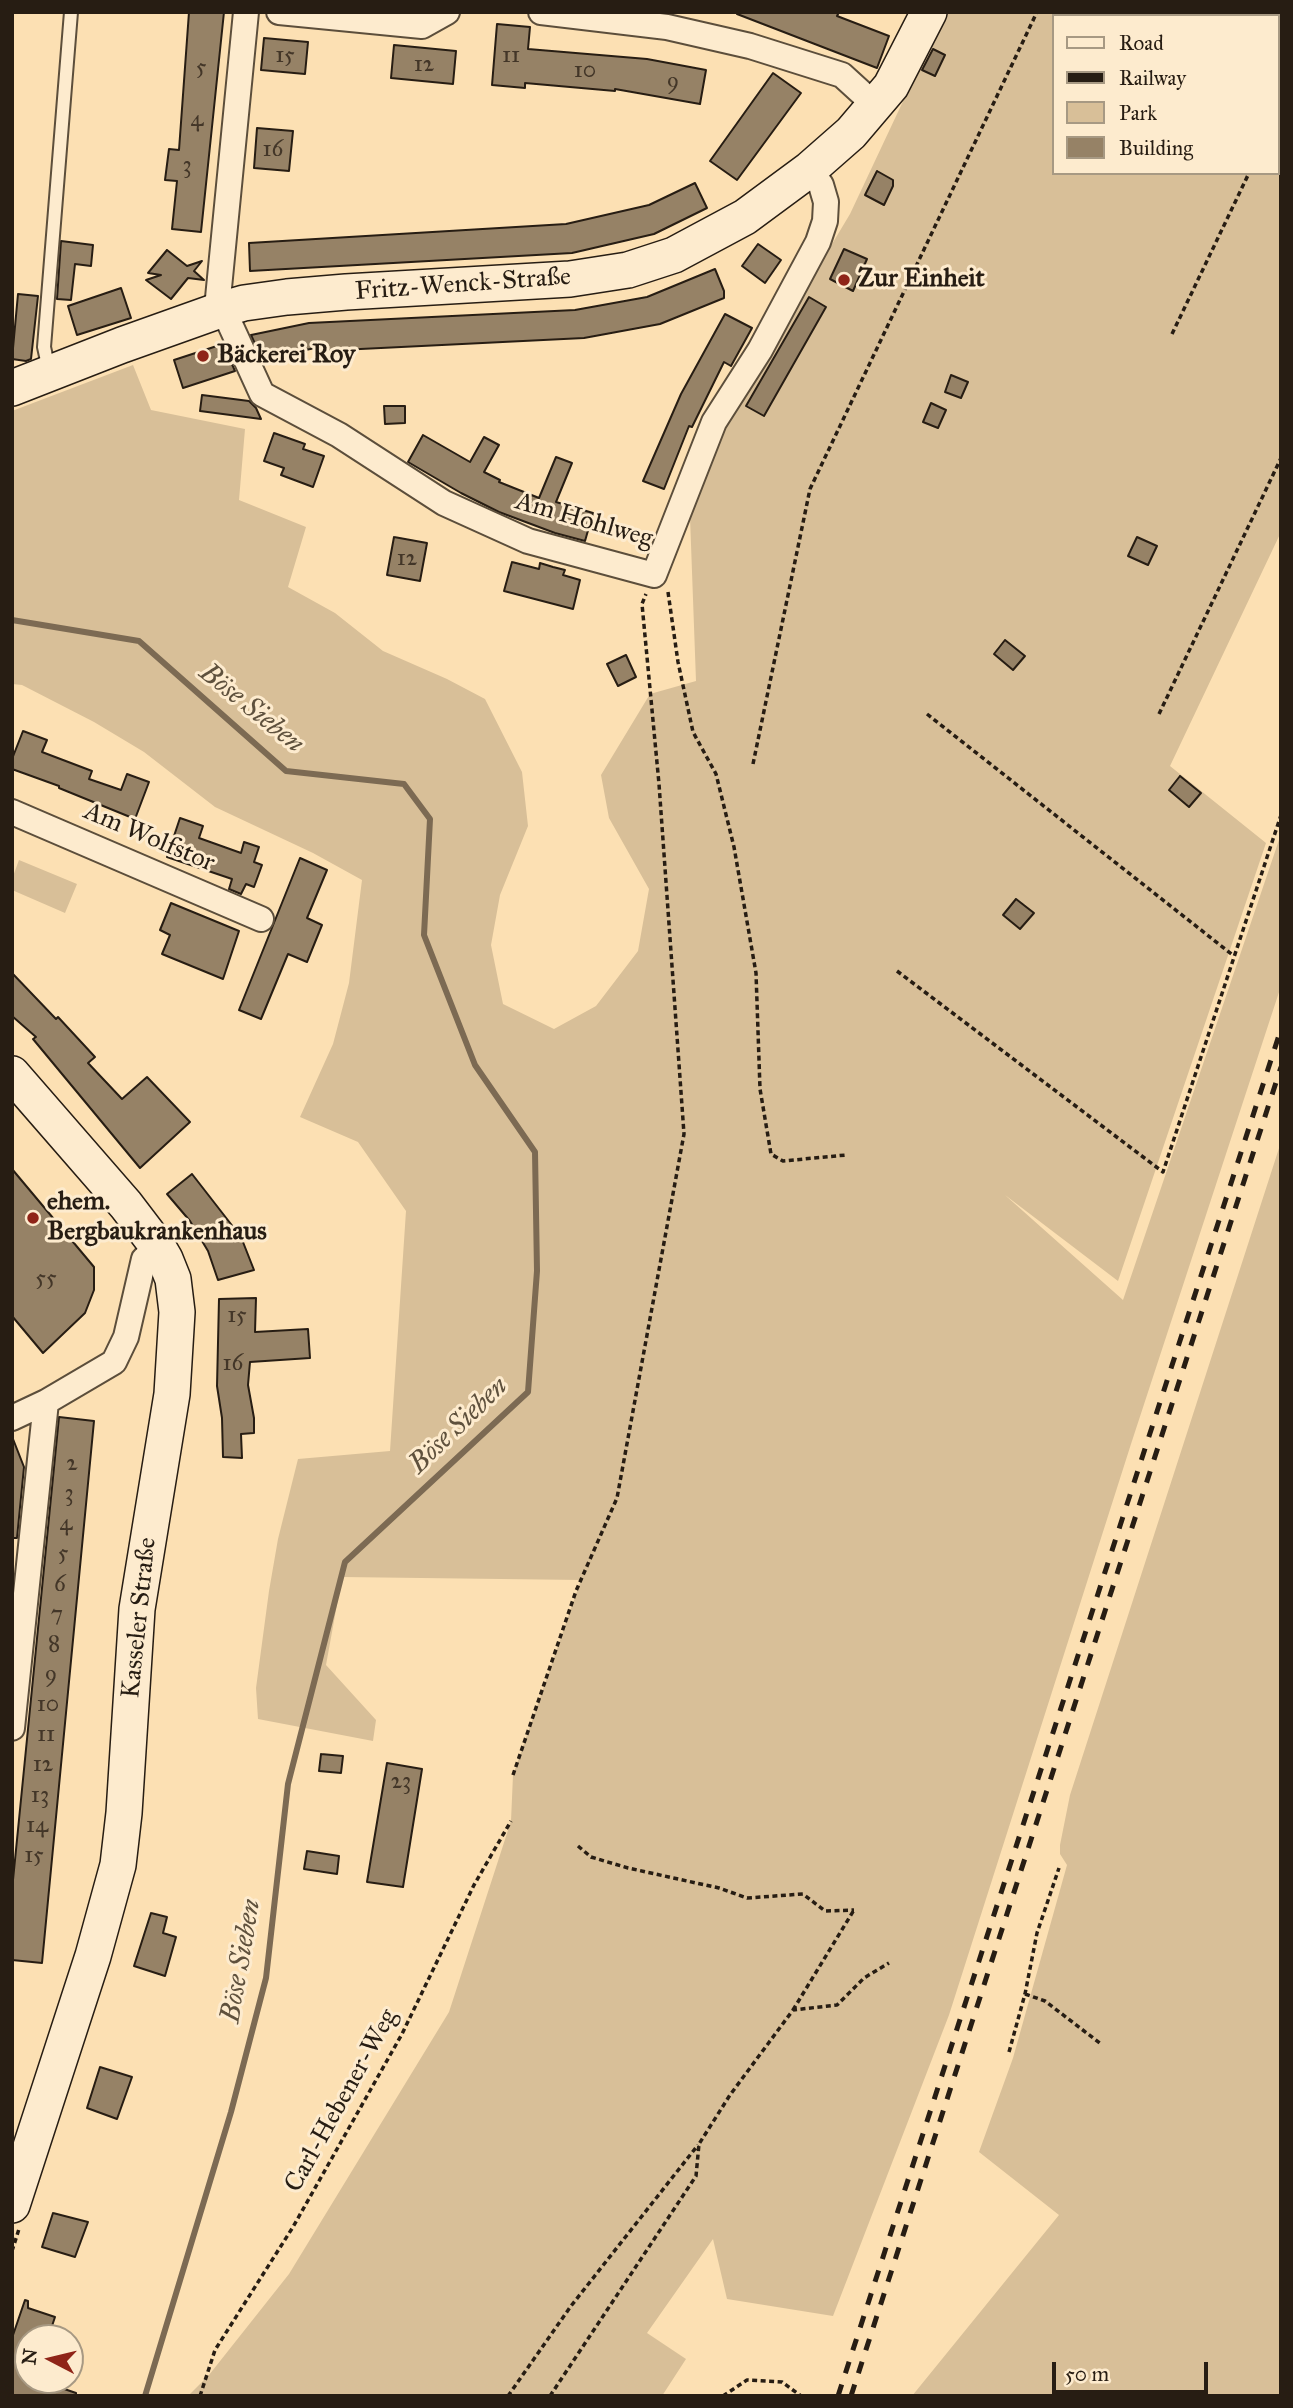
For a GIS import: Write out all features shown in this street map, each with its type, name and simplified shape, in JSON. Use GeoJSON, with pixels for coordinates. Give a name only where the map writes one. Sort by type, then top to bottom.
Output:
{"type":"FeatureCollection","features":[{"type":"Feature","properties":{"kind":"main road","name":"Fritz-Wenck-Straße"},"geometry":{"type":"LineString","coordinates":[[12,388],[223,309],[287,297],[570,279],[628,270],[695,246],[745,217],[810,169],[851,133],[876,106],[902,67],[929,12]]}},
{"type":"Feature","properties":{"kind":"main road","name":"Kasseler Straße"},"geometry":{"type":"LineString","coordinates":[[12,1074],[126,1205],[158,1247],[174,1285],[177,1312],[172,1394],[137,1609],[124,1823],[118,1865],[93,1955],[12,2205]]}},
{"type":"Feature","properties":{"kind":"street","name":"Am Hohlweg"},"geometry":{"type":"LineString","coordinates":[[246,12],[218,298],[262,394],[340,435],[444,503],[528,541],[654,575],[714,422],[760,350],[818,242],[825,221],[826,202],[821,185],[810,169]]}},
{"type":"Feature","properties":{"kind":"street"},"geometry":{"type":"LineString","coordinates":[[279,12],[422,26],[447,12]]}},
{"type":"Feature","properties":{"kind":"street"},"geometry":{"type":"LineString","coordinates":[[541,12],[667,27],[750,46],[842,75],[876,106]]}},
{"type":"Feature","properties":{"kind":"street","name":"Am Wolfstor"},"geometry":{"type":"LineString","coordinates":[[12,812],[261,919]]}},
{"type":"Feature","properties":{"kind":"street"},"geometry":{"type":"LineString","coordinates":[[12,1418],[102,1371],[118,1358],[126,1336],[144,1259],[158,1247]]}},
{"type":"Feature","properties":{"kind":"street"},"geometry":{"type":"LineString","coordinates":[[12,1728],[46,1402]]}},
{"type":"Feature","properties":{"kind":"lane"},"geometry":{"type":"LineString","coordinates":[[49,374],[44,347],[71,12]]}},
{"type":"Feature","properties":{"kind":"path"},"geometry":{"type":"LineString","coordinates":[[753,764],[810,489],[1037,12]]}},
{"type":"Feature","properties":{"kind":"path"},"geometry":{"type":"LineString","coordinates":[[1172,334],[1248,175]]}},
{"type":"Feature","properties":{"kind":"path"},"geometry":{"type":"LineString","coordinates":[[1159,714],[1281,458]]}},
{"type":"Feature","properties":{"kind":"path"},"geometry":{"type":"LineString","coordinates":[[513,1775],[576,1591],[617,1498],[684,1134],[659,785],[642,604],[654,575],[667,590],[678,662],[693,732],[716,774],[734,847],[756,973],[760,1089],[771,1154],[783,1161],[846,1155]]}},
{"type":"Feature","properties":{"kind":"path"},"geometry":{"type":"LineString","coordinates":[[927,714],[1234,956]]}},
{"type":"Feature","properties":{"kind":"path"},"geometry":{"type":"LineString","coordinates":[[897,971],[1163,1172],[1281,815]]}},
{"type":"Feature","properties":{"kind":"path","name":"Carl-Hebener-Weg"},"geometry":{"type":"LineString","coordinates":[[200,2396],[215,2350],[293,2227],[402,2034],[474,1885],[511,1821]]}},
{"type":"Feature","properties":{"kind":"path"},"geometry":{"type":"LineString","coordinates":[[508,2396],[571,2306],[699,2144],[730,2095],[793,2010],[854,1910],[825,1911],[803,1894],[747,1898],[719,1888],[591,1857],[578,1846]]}},
{"type":"Feature","properties":{"kind":"path"},"geometry":{"type":"LineString","coordinates":[[1009,2052],[1025,1994],[1037,1933],[1059,1868]]}},
{"type":"Feature","properties":{"kind":"path"},"geometry":{"type":"LineString","coordinates":[[793,2010],[836,2005],[864,1978],[889,1963]]}},
{"type":"Feature","properties":{"kind":"path"},"geometry":{"type":"LineString","coordinates":[[1025,1994],[1045,2001],[1101,2044]]}},
{"type":"Feature","properties":{"kind":"path"},"geometry":{"type":"LineString","coordinates":[[550,2396],[696,2176],[699,2144]]}},
{"type":"Feature","properties":{"kind":"path"},"geometry":{"type":"LineString","coordinates":[[723,2396],[747,2380],[782,2382],[802,2396]]}},
{"type":"Feature","properties":{"kind":"green space"},"geometry":{"type":"Polygon","coordinates":[[[945,12],[1200,12],[1052,14],[1052,175],[1279,175],[1279,98],[1281,99],[1281,532],[1170,766],[1266,843],[1118,1281],[1005,1195],[1123,1300],[1281,834],[1281,986],[1131,1444],[949,2015],[833,2316],[727,2299],[713,2239],[647,2333],[686,2359],[662,2396],[188,2396],[209,2375],[289,2274],[449,2012],[511,1821],[513,1775],[581,1580],[342,1577],[326,1665],[376,1720],[373,1741],[258,1719],[256,1688],[269,1591],[278,1539],[298,1459],[390,1451],[406,1211],[358,1142],[300,1117],[333,1044],[349,983],[362,880],[313,853],[215,807],[144,752],[94,722],[22,685],[12,684],[12,411],[133,365],[151,410],[245,429],[239,500],[306,527],[288,587],[335,613],[383,651],[485,699],[522,772],[528,826],[500,895],[491,945],[503,1004],[554,1029],[596,1006],[638,951],[649,889],[609,818],[601,775],[650,694],[696,681],[690,517],[726,421],[850,214],[945,12]]]}},
{"type":"Feature","properties":{"kind":"green space"},"geometry":{"type":"Polygon","coordinates":[[[19,860],[77,884],[65,913],[12,890],[12,879],[19,860]]]}},
{"type":"Feature","properties":{"kind":"green space"},"geometry":{"type":"Polygon","coordinates":[[[1281,1142],[1281,2396],[912,2396],[1059,2215],[979,2152],[1013,2058],[1067,1865],[1060,1854],[1060,1845],[1070,1795],[1281,1142]]]}},
{"type":"Feature","properties":{"kind":"building"},"geometry":{"type":"Polygon","coordinates":[[[189,12],[224,12],[201,232],[172,229],[177,181],[165,180],[169,149],[179,150],[189,12]]]}},
{"type":"Feature","properties":{"kind":"building"},"geometry":{"type":"Polygon","coordinates":[[[839,12],[837,16],[889,36],[877,68],[737,14],[839,12]]]}},
{"type":"Feature","properties":{"kind":"building"},"geometry":{"type":"Polygon","coordinates":[[[497,24],[530,27],[528,49],[647,59],[706,70],[700,104],[615,89],[525,83],[525,88],[492,85],[497,24]]]}},
{"type":"Feature","properties":{"kind":"building"},"geometry":{"type":"Polygon","coordinates":[[[264,38],[308,42],[305,74],[261,70],[264,38]]]}},
{"type":"Feature","properties":{"kind":"building"},"geometry":{"type":"Polygon","coordinates":[[[394,45],[456,51],[453,84],[391,78],[394,45]]]}},
{"type":"Feature","properties":{"kind":"building"},"geometry":{"type":"Polygon","coordinates":[[[933,49],[945,55],[935,76],[922,70],[933,49]]]}},
{"type":"Feature","properties":{"kind":"building"},"geometry":{"type":"Polygon","coordinates":[[[773,73],[801,93],[737,180],[710,161],[773,73]]]}},
{"type":"Feature","properties":{"kind":"building"},"geometry":{"type":"Polygon","coordinates":[[[257,128],[293,131],[289,171],[254,168],[257,128]]]}},
{"type":"Feature","properties":{"kind":"building"},"geometry":{"type":"Polygon","coordinates":[[[877,171],[893,180],[884,205],[865,195],[877,171]]]}},
{"type":"Feature","properties":{"kind":"building"},"geometry":{"type":"Polygon","coordinates":[[[695,183],[707,208],[654,234],[572,253],[250,271],[249,243],[566,224],[649,205],[695,183]]]}},
{"type":"Feature","properties":{"kind":"building"},"geometry":{"type":"Polygon","coordinates":[[[61,241],[93,245],[91,266],[75,264],[71,300],[57,299],[61,241]]]}},
{"type":"Feature","properties":{"kind":"building"},"geometry":{"type":"Polygon","coordinates":[[[758,244],[781,260],[765,283],[742,266],[758,244]]]}},
{"type":"Feature","properties":{"kind":"building","name":"Zur Einheit"},"geometry":{"type":"Polygon","coordinates":[[[844,249],[867,259],[853,291],[830,279],[844,249]]]}},
{"type":"Feature","properties":{"kind":"building"},"geometry":{"type":"Polygon","coordinates":[[[167,250],[187,266],[202,261],[194,271],[204,280],[188,278],[171,299],[146,280],[161,275],[148,273],[167,250]]]}},
{"type":"Feature","properties":{"kind":"building"},"geometry":{"type":"Polygon","coordinates":[[[715,269],[724,298],[660,324],[584,338],[320,351],[320,347],[262,359],[251,335],[309,323],[575,310],[647,297],[715,269]]]}},
{"type":"Feature","properties":{"kind":"building"},"geometry":{"type":"Polygon","coordinates":[[[121,288],[131,318],[77,335],[68,306],[121,288]]]}},
{"type":"Feature","properties":{"kind":"building"},"geometry":{"type":"Polygon","coordinates":[[[18,294],[38,296],[31,359],[26,361],[12,359],[18,294]]]}},
{"type":"Feature","properties":{"kind":"building"},"geometry":{"type":"Polygon","coordinates":[[[809,297],[826,307],[764,416],[746,406],[809,297]]]}},
{"type":"Feature","properties":{"kind":"building"},"geometry":{"type":"Polygon","coordinates":[[[725,314],[752,328],[731,366],[724,362],[692,427],[689,426],[664,489],[643,481],[681,394],[725,314]]]}},
{"type":"Feature","properties":{"kind":"building"},"geometry":{"type":"Polygon","coordinates":[[[223,344],[235,371],[183,388],[174,360],[223,344]]]}},
{"type":"Feature","properties":{"kind":"building"},"geometry":{"type":"Polygon","coordinates":[[[951,375],[968,382],[961,398],[945,392],[951,375]]]}},
{"type":"Feature","properties":{"kind":"building"},"geometry":{"type":"Polygon","coordinates":[[[202,395],[249,401],[261,419],[200,411],[202,395]]]}},
{"type":"Feature","properties":{"kind":"building"},"geometry":{"type":"Polygon","coordinates":[[[931,403],[946,410],[938,428],[923,422],[931,403]]]}},
{"type":"Feature","properties":{"kind":"building"},"geometry":{"type":"Polygon","coordinates":[[[384,406],[405,406],[405,423],[385,424],[384,406]]]}},
{"type":"Feature","properties":{"kind":"building"},"geometry":{"type":"Polygon","coordinates":[[[274,433],[305,444],[303,449],[324,456],[313,487],[281,475],[284,468],[264,461],[274,433]]]}},
{"type":"Feature","properties":{"kind":"building"},"geometry":{"type":"Polygon","coordinates":[[[423,435],[470,462],[484,437],[499,445],[484,472],[500,480],[499,482],[539,498],[556,457],[572,463],[556,502],[593,513],[585,541],[499,512],[408,462],[423,435]]]}},
{"type":"Feature","properties":{"kind":"building"},"geometry":{"type":"Polygon","coordinates":[[[394,537],[427,543],[420,581],[387,575],[394,537]]]}},
{"type":"Feature","properties":{"kind":"building"},"geometry":{"type":"Polygon","coordinates":[[[1137,537],[1157,546],[1148,565],[1128,556],[1137,537]]]}},
{"type":"Feature","properties":{"kind":"building"},"geometry":{"type":"Polygon","coordinates":[[[512,562],[539,569],[540,563],[565,570],[563,575],[580,580],[573,609],[504,591],[512,562]]]}},
{"type":"Feature","properties":{"kind":"building"},"geometry":{"type":"Polygon","coordinates":[[[1005,640],[1025,656],[1013,670],[994,654],[1005,640]]]}},
{"type":"Feature","properties":{"kind":"building"},"geometry":{"type":"Polygon","coordinates":[[[626,655],[636,677],[618,686],[607,664],[626,655]]]}},
{"type":"Feature","properties":{"kind":"building"},"geometry":{"type":"Polygon","coordinates":[[[23,731],[47,740],[42,752],[92,771],[89,779],[121,790],[127,774],[149,782],[135,819],[12,769],[12,759],[23,731]]]}},
{"type":"Feature","properties":{"kind":"building"},"geometry":{"type":"Polygon","coordinates":[[[1180,776],[1201,793],[1189,807],[1169,790],[1180,776]]]}},
{"type":"Feature","properties":{"kind":"building"},"geometry":{"type":"Polygon","coordinates":[[[180,818],[203,826],[199,838],[241,853],[244,842],[259,847],[254,862],[262,865],[254,887],[246,884],[241,894],[229,889],[232,879],[167,857],[180,818]]]}},
{"type":"Feature","properties":{"kind":"building"},"geometry":{"type":"Polygon","coordinates":[[[300,858],[327,870],[307,918],[322,925],[307,962],[288,954],[261,1019],[239,1010],[300,858]]]}},
{"type":"Feature","properties":{"kind":"building"},"geometry":{"type":"Polygon","coordinates":[[[1016,899],[1034,913],[1020,929],[1003,915],[1016,899]]]}},
{"type":"Feature","properties":{"kind":"building"},"geometry":{"type":"Polygon","coordinates":[[[171,903],[239,931],[223,979],[162,954],[170,935],[160,930],[171,903]]]}},
{"type":"Feature","properties":{"kind":"building"},"geometry":{"type":"Polygon","coordinates":[[[12,973],[95,1057],[88,1063],[122,1099],[147,1077],[190,1122],[140,1168],[33,1039],[36,1037],[12,1016],[12,973]]]}},
{"type":"Feature","properties":{"kind":"building","name":"ehem. Bergbaukrankenhaus"},"geometry":{"type":"Polygon","coordinates":[[[12,1169],[94,1267],[94,1290],[85,1313],[43,1353],[12,1316],[12,1169]]]}},
{"type":"Feature","properties":{"kind":"building"},"geometry":{"type":"Polygon","coordinates":[[[192,1174],[241,1237],[254,1270],[218,1280],[208,1251],[190,1221],[167,1194],[192,1174]]]}},
{"type":"Feature","properties":{"kind":"building"},"geometry":{"type":"Polygon","coordinates":[[[256,1298],[255,1332],[308,1329],[310,1358],[250,1362],[248,1385],[254,1433],[241,1434],[242,1458],[223,1457],[222,1418],[217,1386],[219,1299],[256,1298]]]}},
{"type":"Feature","properties":{"kind":"building"},"geometry":{"type":"Polygon","coordinates":[[[59,1417],[94,1421],[42,1963],[12,1960],[12,1890],[59,1417]]]}},
{"type":"Feature","properties":{"kind":"building"},"geometry":{"type":"Polygon","coordinates":[[[13,1439],[24,1467],[17,1538],[12,1538],[13,1439]]]}},
{"type":"Feature","properties":{"kind":"building"},"geometry":{"type":"Polygon","coordinates":[[[321,1754],[343,1756],[341,1773],[319,1771],[321,1754]]]}},
{"type":"Feature","properties":{"kind":"building"},"geometry":{"type":"Polygon","coordinates":[[[387,1763],[422,1769],[403,1887],[367,1882],[387,1763]]]}},
{"type":"Feature","properties":{"kind":"building"},"geometry":{"type":"Polygon","coordinates":[[[307,1851],[339,1856],[337,1874],[304,1869],[307,1851]]]}},
{"type":"Feature","properties":{"kind":"building"},"geometry":{"type":"Polygon","coordinates":[[[151,1913],[167,1917],[163,1933],[176,1937],[165,1976],[134,1966],[151,1913]]]}},
{"type":"Feature","properties":{"kind":"building"},"geometry":{"type":"Polygon","coordinates":[[[100,2067],[132,2077],[117,2119],[87,2108],[100,2067]]]}},
{"type":"Feature","properties":{"kind":"building"},"geometry":{"type":"Polygon","coordinates":[[[53,2213],[88,2222],[75,2257],[42,2247],[53,2213]]]}},
{"type":"Feature","properties":{"kind":"building"},"geometry":{"type":"Polygon","coordinates":[[[25,2300],[28,2301],[28,2308],[55,2317],[53,2324],[17,2324],[25,2300]]]}},
{"type":"Feature","properties":{"kind":"building"},"geometry":{"type":"Polygon","coordinates":[[[14,2332],[14,2394],[76,2396],[12,2396],[14,2332]]]}},
{"type":"Feature","properties":{"kind":"waterway","name":"Böse Sieben"},"geometry":{"type":"LineString","coordinates":[[12,620],[139,641],[286,771],[404,784],[430,819],[424,935],[475,1065],[535,1152],[537,1271],[528,1392],[345,1562],[288,1784],[266,1978],[231,2112],[145,2396]]}},
{"type":"Feature","properties":{"kind":"railway"},"geometry":{"type":"LineString","coordinates":[[838,2396],[1281,1029]]}},
{"type":"Feature","properties":{"kind":"railway"},"geometry":{"type":"LineString","coordinates":[[851,2396],[1281,1067]]}},
{"type":"Feature","properties":{"kind":"place","name":"Zur Einheit"},"geometry":{"type":"Point","coordinates":[844,280]}},
{"type":"Feature","properties":{"kind":"place","name":"Bäckerei Roy"},"geometry":{"type":"Point","coordinates":[203,356]}},
{"type":"Feature","properties":{"kind":"place","name":"ehem. Bergbaukrankenhaus"},"geometry":{"type":"Point","coordinates":[33,1218]}}]}
